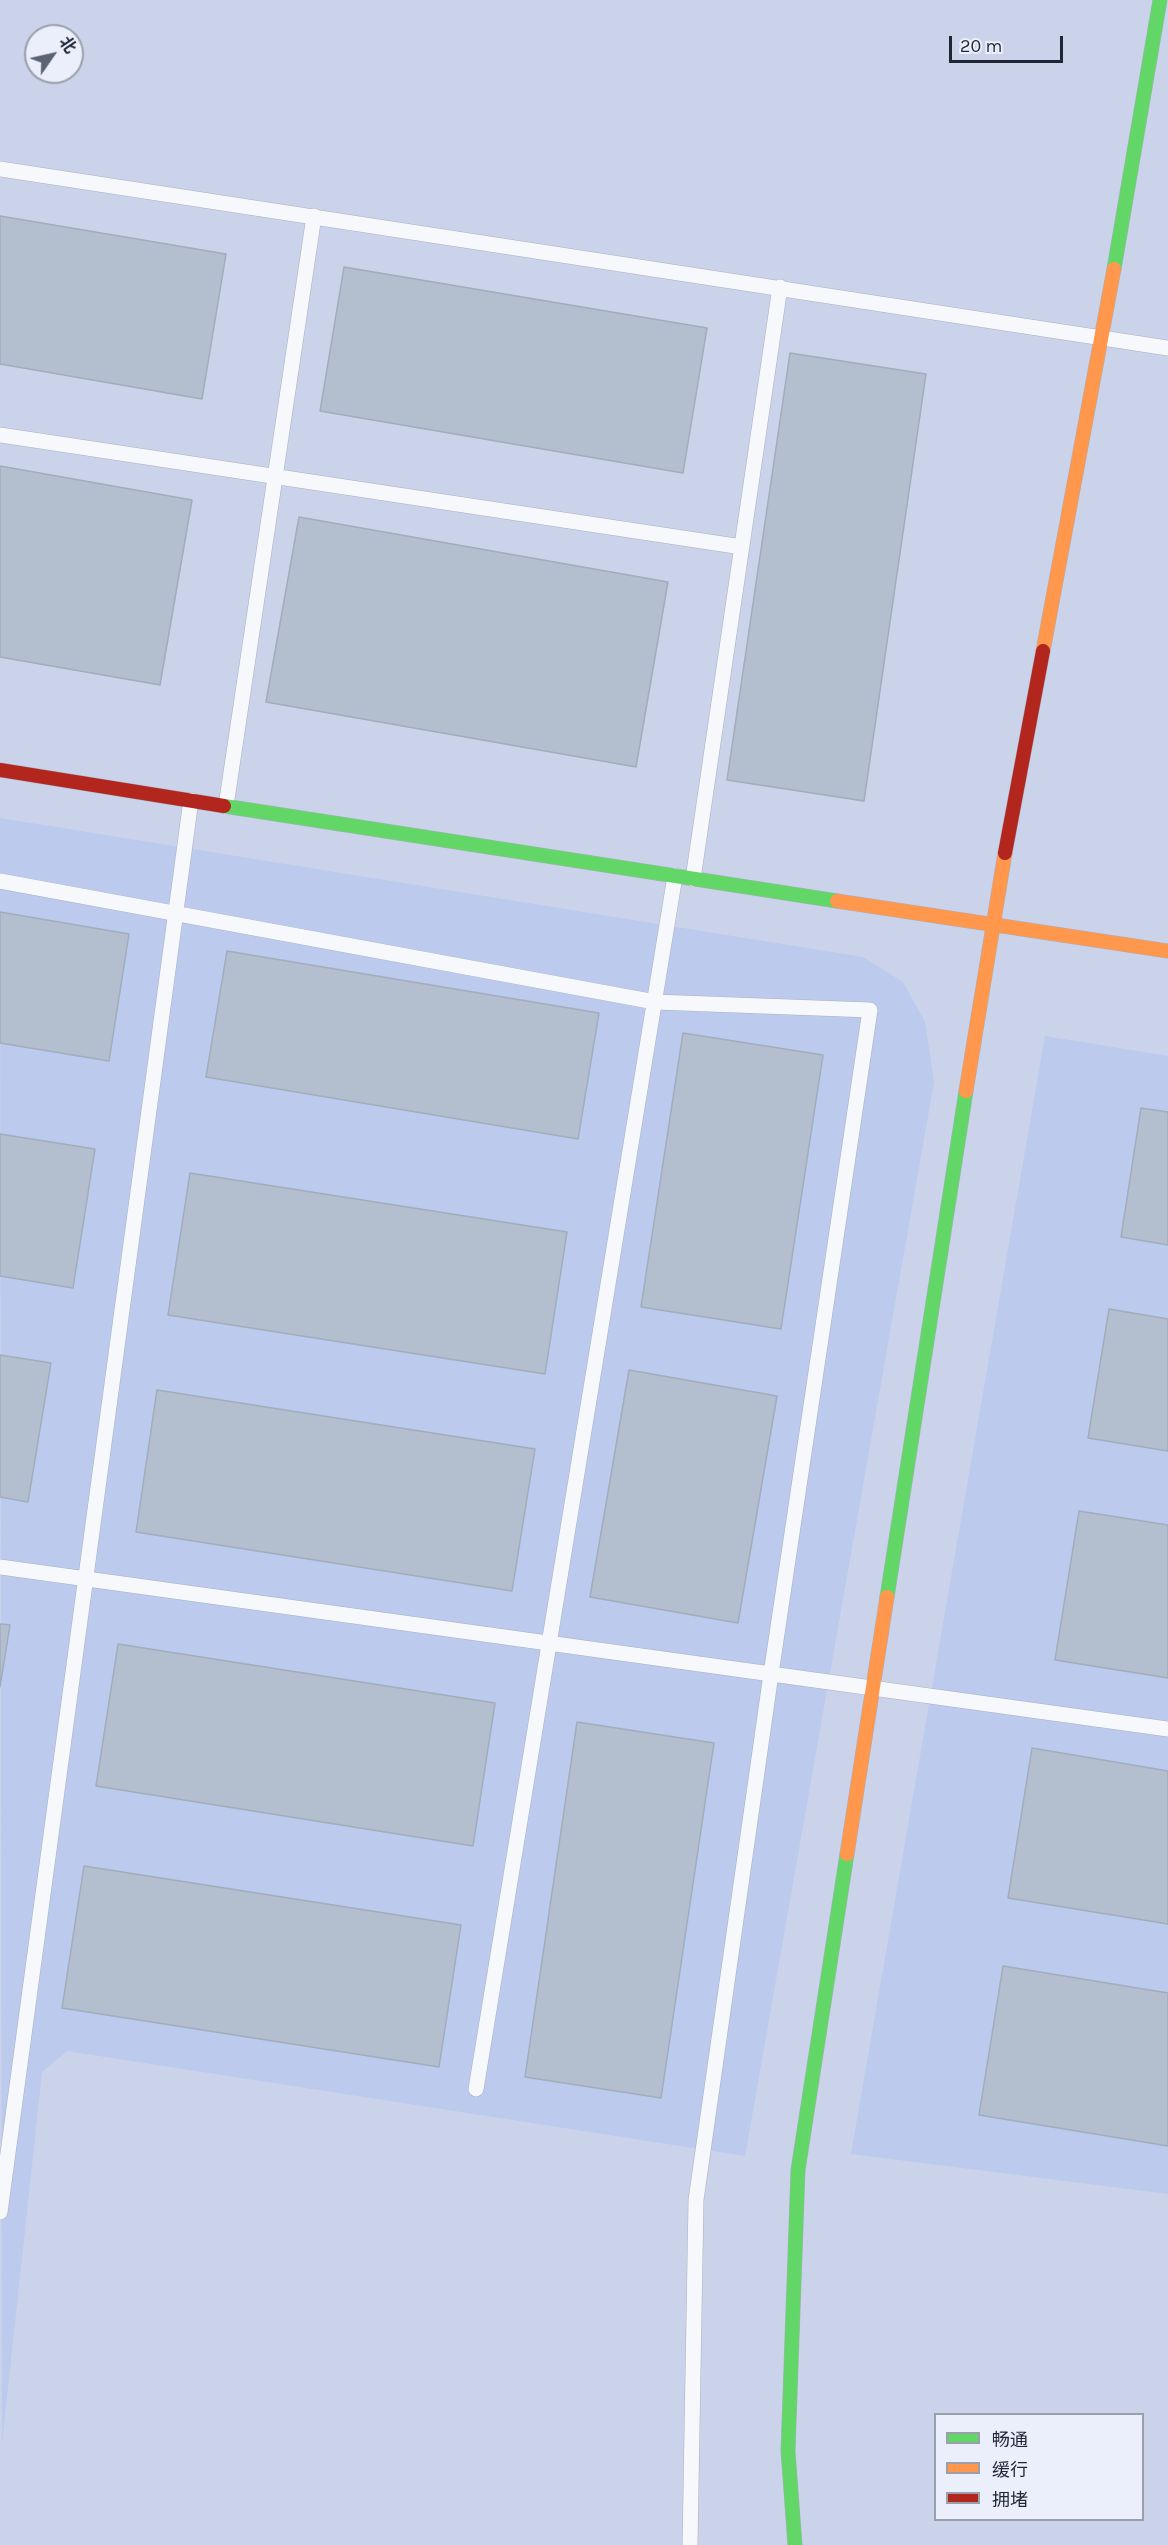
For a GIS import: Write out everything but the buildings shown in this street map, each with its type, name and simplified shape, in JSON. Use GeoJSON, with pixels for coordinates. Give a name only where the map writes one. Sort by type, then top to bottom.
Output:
{"type":"FeatureCollection","features":[{"type":"Feature","properties":{"kind":"street"},"geometry":{"type":"LineString","coordinates":[[795,2545],[788,2451],[798,2170],[992,924],[1102,336],[1160,0]]}},
{"type":"Feature","properties":{"kind":"street"},"geometry":{"type":"LineString","coordinates":[[0,770],[1168,951]]}},
{"type":"Feature","properties":{"kind":"lane"},"geometry":{"type":"LineString","coordinates":[[0,169],[1102,336],[1168,348]]}},
{"type":"Feature","properties":{"kind":"lane"},"geometry":{"type":"LineString","coordinates":[[226,806],[314,216]]}},
{"type":"Feature","properties":{"kind":"lane"},"geometry":{"type":"LineString","coordinates":[[693,879],[780,287]]}},
{"type":"Feature","properties":{"kind":"lane"},"geometry":{"type":"LineString","coordinates":[[0,435],[742,547]]}},
{"type":"Feature","properties":{"kind":"lane"},"geometry":{"type":"LineString","coordinates":[[0,2212],[191,800]]}},
{"type":"Feature","properties":{"kind":"lane"},"geometry":{"type":"LineString","coordinates":[[476,2089],[675,876]]}},
{"type":"Feature","properties":{"kind":"lane"},"geometry":{"type":"LineString","coordinates":[[0,881],[655,1002],[870,1010],[771,1674],[696,2200],[690,2545]]}},
{"type":"Feature","properties":{"kind":"lane"},"geometry":{"type":"LineString","coordinates":[[0,1567],[1168,1729]]}},
{"type":"Feature","properties":{"kind":"shaded area"},"geometry":{"type":"Polygon","coordinates":[[[0,818],[863,957],[903,982],[925,1022],[934,1082],[745,2156],[67,2051],[42,2072],[2,2443],[0,818]]]}},
{"type":"Feature","properties":{"kind":"shaded area"},"geometry":{"type":"Polygon","coordinates":[[[1045,1036],[1168,1056],[1168,2194],[851,2154],[1045,1036]]]}},
{"type":"Feature","properties":{"kind":"traffic: fast"},"geometry":{"type":"LineString","coordinates":[[1114,269],[1160,0]]}},
{"type":"Feature","properties":{"kind":"traffic: fast"},"geometry":{"type":"LineString","coordinates":[[224,806],[837,901]]}},
{"type":"Feature","properties":{"kind":"traffic: fast"},"geometry":{"type":"LineString","coordinates":[[887,1597],[966,1091]]}},
{"type":"Feature","properties":{"kind":"traffic: fast"},"geometry":{"type":"LineString","coordinates":[[795,2545],[788,2451],[798,2170],[847,1854]]}},
{"type":"Feature","properties":{"kind":"traffic: slow"},"geometry":{"type":"LineString","coordinates":[[1043,651],[1114,269]]}},
{"type":"Feature","properties":{"kind":"traffic: slow"},"geometry":{"type":"LineString","coordinates":[[966,1091],[1005,853]]}},
{"type":"Feature","properties":{"kind":"traffic: slow"},"geometry":{"type":"LineString","coordinates":[[837,901],[1168,951]]}},
{"type":"Feature","properties":{"kind":"traffic: slow"},"geometry":{"type":"LineString","coordinates":[[847,1854],[887,1597]]}},
{"type":"Feature","properties":{"kind":"traffic: jam"},"geometry":{"type":"LineString","coordinates":[[1005,853],[1043,651]]}},
{"type":"Feature","properties":{"kind":"traffic: jam"},"geometry":{"type":"LineString","coordinates":[[0,770],[224,806]]}}]}
